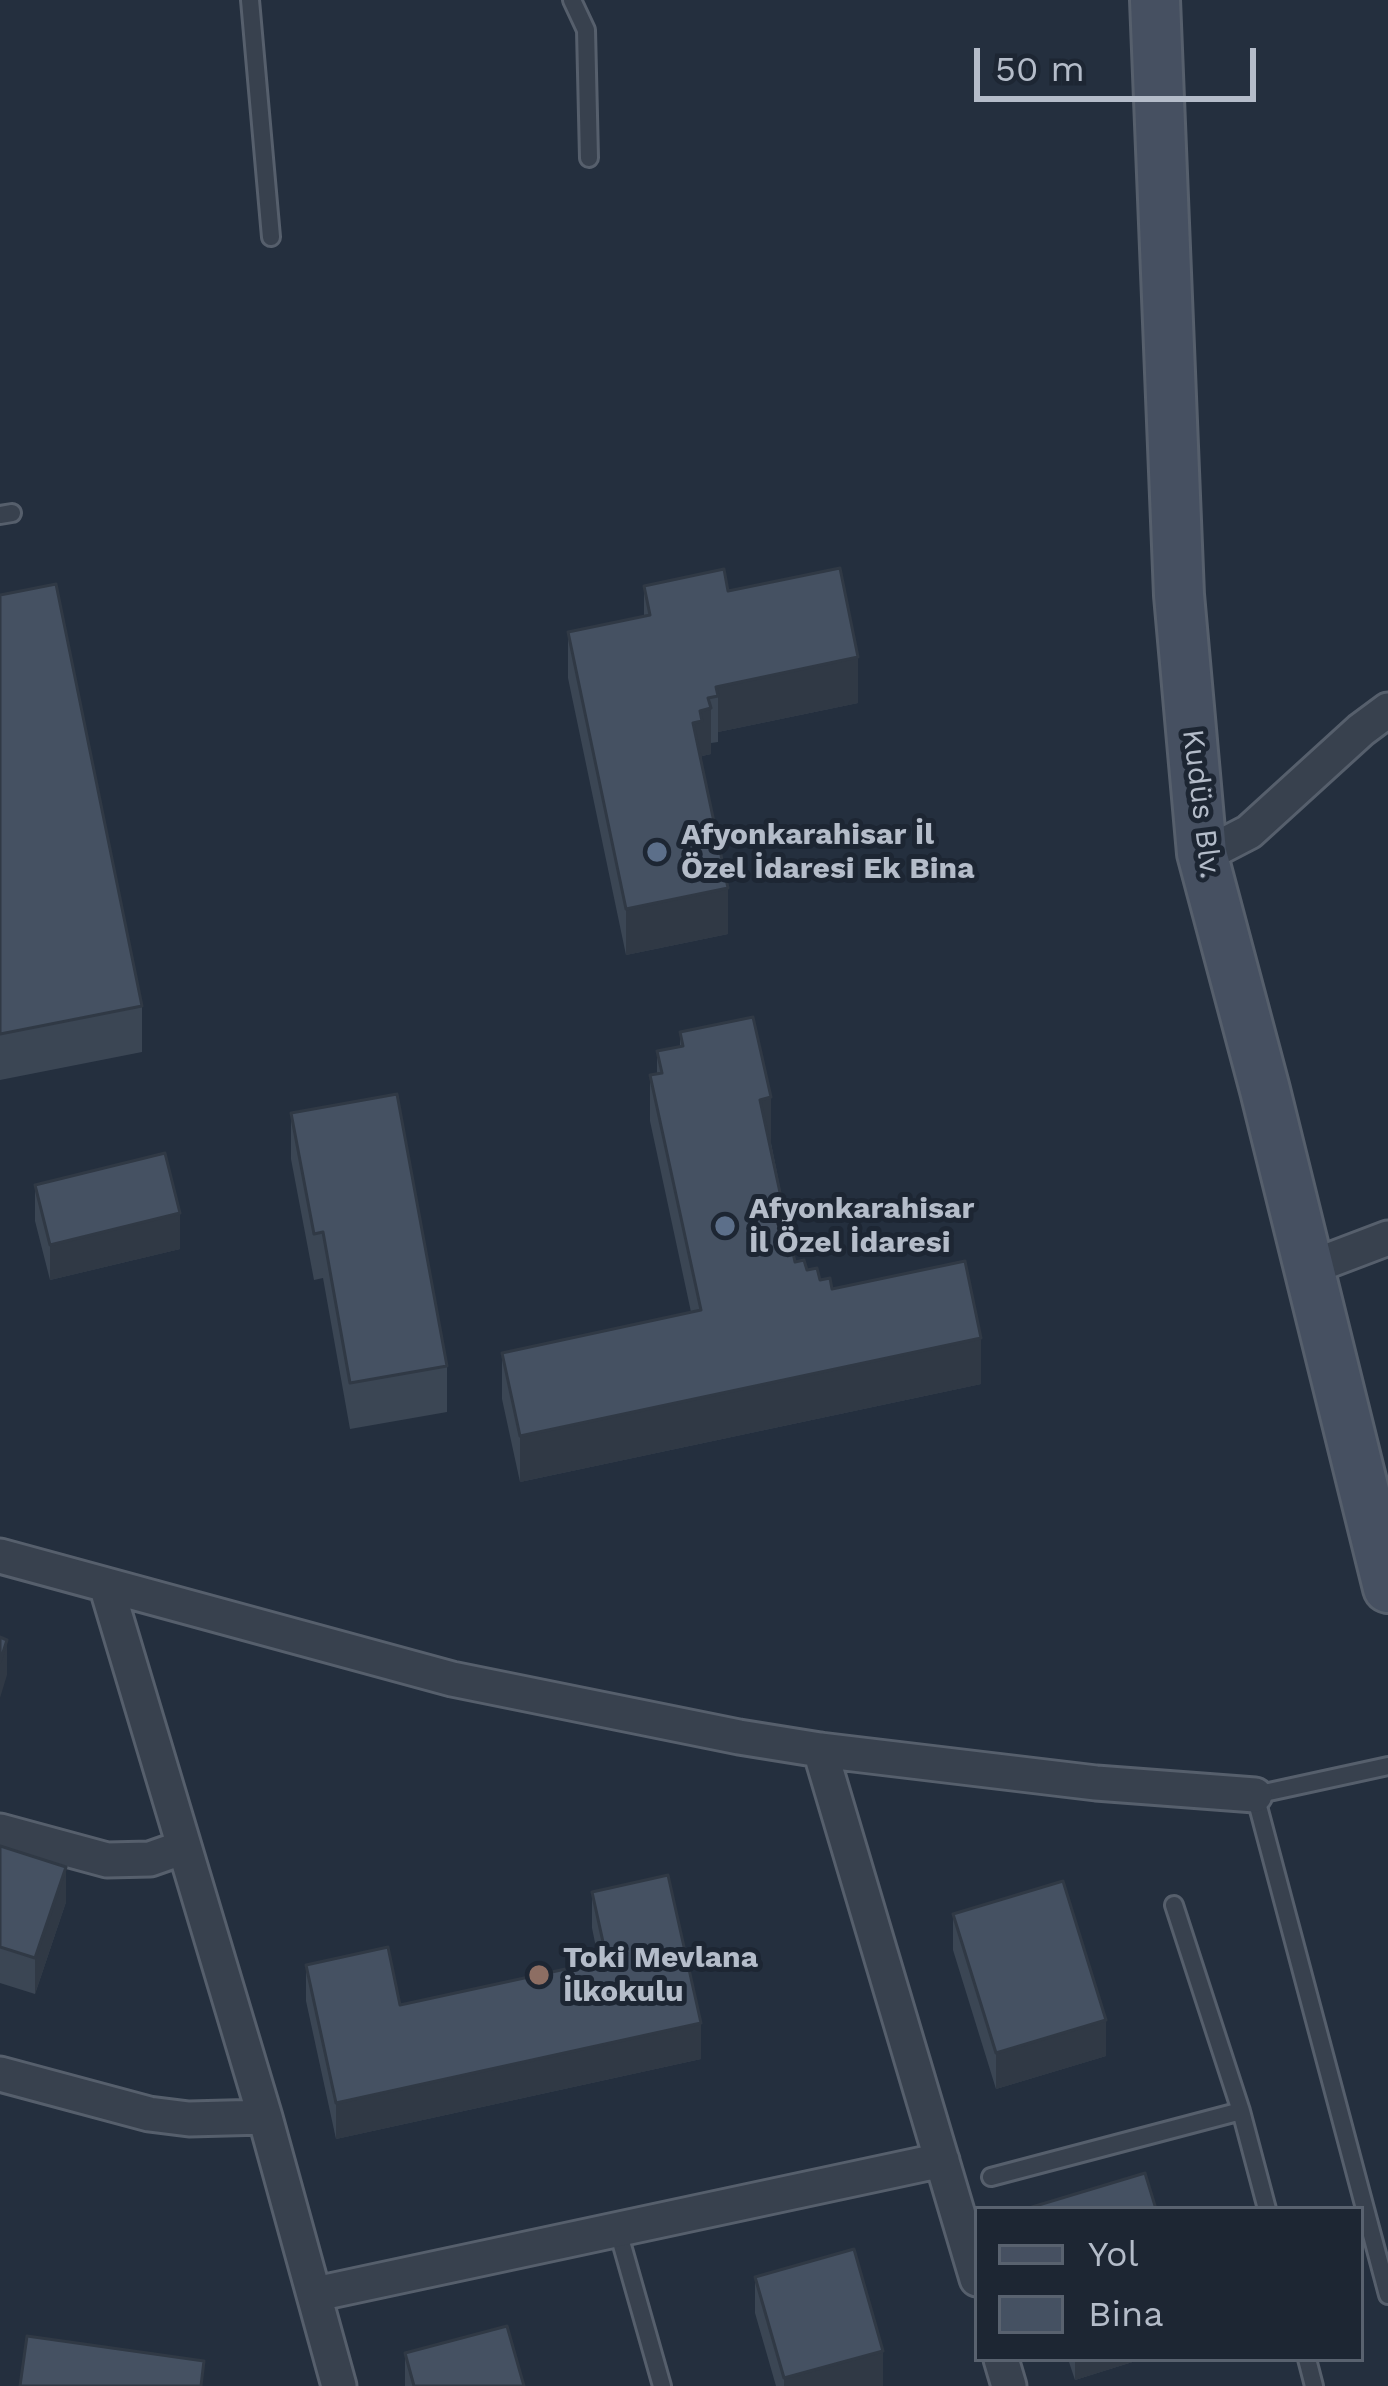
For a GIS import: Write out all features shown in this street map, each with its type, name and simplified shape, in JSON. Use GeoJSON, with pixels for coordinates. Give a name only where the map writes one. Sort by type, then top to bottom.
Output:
{"type":"FeatureCollection","features":[{"type":"Feature","properties":{"kind":"street","name":"Kudüs Blv."},"geometry":{"type":"LineString","coordinates":[[1155,0],[1179,595],[1202,853],[1388,1588]]}},
{"type":"Feature","properties":{"kind":"street"},"geometry":{"type":"LineString","coordinates":[[1202,853],[1249,832],[1388,710]]}},
{"type":"Feature","properties":{"kind":"street"},"geometry":{"type":"LineString","coordinates":[[1309,1268],[1388,1238]]}},
{"type":"Feature","properties":{"kind":"street"},"geometry":{"type":"LineString","coordinates":[[0,1556],[452,1679],[740,1737],[1096,1783],[1255,1796]]}},
{"type":"Feature","properties":{"kind":"street"},"geometry":{"type":"LineString","coordinates":[[106,1585],[265,2116],[339,2386]]}},
{"type":"Feature","properties":{"kind":"street"},"geometry":{"type":"LineString","coordinates":[[820,1750],[974,2269]]}},
{"type":"Feature","properties":{"kind":"street"},"geometry":{"type":"LineString","coordinates":[[0,1831],[107,1860],[150,1859],[184,1846]]}},
{"type":"Feature","properties":{"kind":"street"},"geometry":{"type":"LineString","coordinates":[[0,2074],[149,2114],[189,2119],[265,2116]]}},
{"type":"Feature","properties":{"kind":"street"},"geometry":{"type":"LineString","coordinates":[[316,2294],[942,2160]]}},
{"type":"Feature","properties":{"kind":"lane"},"geometry":{"type":"LineString","coordinates":[[250,0],[272,237]]}},
{"type":"Feature","properties":{"kind":"lane"},"geometry":{"type":"LineString","coordinates":[[572,0],[586,30],[589,158]]}},
{"type":"Feature","properties":{"kind":"lane"},"geometry":{"type":"LineString","coordinates":[[1388,1766],[1255,1796],[1388,2296]]}},
{"type":"Feature","properties":{"kind":"lane"},"geometry":{"type":"LineString","coordinates":[[1174,1905],[1266,2206]]}},
{"type":"Feature","properties":{"kind":"lane"},"geometry":{"type":"LineString","coordinates":[[991,2177],[1240,2111]]}},
{"type":"Feature","properties":{"kind":"lane"},"geometry":{"type":"LineString","coordinates":[[618,2231],[662,2386]]}},
{"type":"Feature","properties":{"kind":"building","name":"Afyonkarahisar İl Özel İdaresi Ek Bina"},"geometry":{"type":"Polygon","coordinates":[[[840,568],[858,657],[716,687],[718,696],[708,698],[711,708],[700,711],[702,721],[693,723],[728,888],[626,909],[568,632],[650,615],[644,586],[724,569],[728,591],[840,568]]]}},
{"type":"Feature","properties":{"kind":"building"},"geometry":{"type":"Polygon","coordinates":[[[56,584],[142,1006],[0,1034],[0,595],[56,584]]]}},
{"type":"Feature","properties":{"kind":"building","name":"Afyonkarahisar İl Özel İdaresi"},"geometry":{"type":"Polygon","coordinates":[[[753,1017],[771,1097],[760,1100],[795,1262],[804,1260],[807,1270],[817,1268],[820,1280],[830,1278],[832,1289],[965,1261],[981,1338],[520,1436],[502,1353],[701,1310],[650,1075],[662,1073],[657,1051],[683,1046],[680,1032],[753,1017]]]}},
{"type":"Feature","properties":{"kind":"building"},"geometry":{"type":"Polygon","coordinates":[[[397,1094],[447,1366],[350,1383],[323,1232],[314,1234],[291,1113],[397,1094]]]}},
{"type":"Feature","properties":{"kind":"building"},"geometry":{"type":"Polygon","coordinates":[[[165,1153],[180,1213],[50,1245],[35,1185],[165,1153]]]}},
{"type":"Feature","properties":{"kind":"building"},"geometry":{"type":"Polygon","coordinates":[[[0,1846],[66,1867],[35,1958],[0,1947],[0,1846]]]}},
{"type":"Feature","properties":{"kind":"building"},"geometry":{"type":"Polygon","coordinates":[[[668,1875],[701,2023],[336,2103],[306,1965],[388,1947],[400,2005],[607,1960],[592,1892],[668,1875]]]}},
{"type":"Feature","properties":{"kind":"building"},"geometry":{"type":"Polygon","coordinates":[[[1063,1881],[1106,2020],[996,2053],[953,1914],[1063,1881]]]}},
{"type":"Feature","properties":{"kind":"building"},"geometry":{"type":"Polygon","coordinates":[[[1145,2173],[1155,2206],[1035,2206],[1145,2173]]]}},
{"type":"Feature","properties":{"kind":"building"},"geometry":{"type":"Polygon","coordinates":[[[854,2249],[883,2351],[784,2378],[755,2277],[854,2249]]]}},
{"type":"Feature","properties":{"kind":"building"},"geometry":{"type":"Polygon","coordinates":[[[507,2326],[524,2386],[414,2386],[405,2353],[507,2326]]]}},
{"type":"Feature","properties":{"kind":"building"},"geometry":{"type":"Polygon","coordinates":[[[27,2336],[204,2361],[201,2386],[20,2386],[27,2336]]]}},
{"type":"Feature","properties":{"kind":"place","name":"Afyonkarahisar İl Özel İdaresi Ek Bina"},"geometry":{"type":"Point","coordinates":[657,852]}},
{"type":"Feature","properties":{"kind":"place","name":"Afyonkarahisar İl Özel İdaresi"},"geometry":{"type":"Point","coordinates":[725,1226]}},
{"type":"Feature","properties":{"kind":"place","name":"Toki Mevlana İlkokulu"},"geometry":{"type":"Point","coordinates":[539,1975]}}]}
